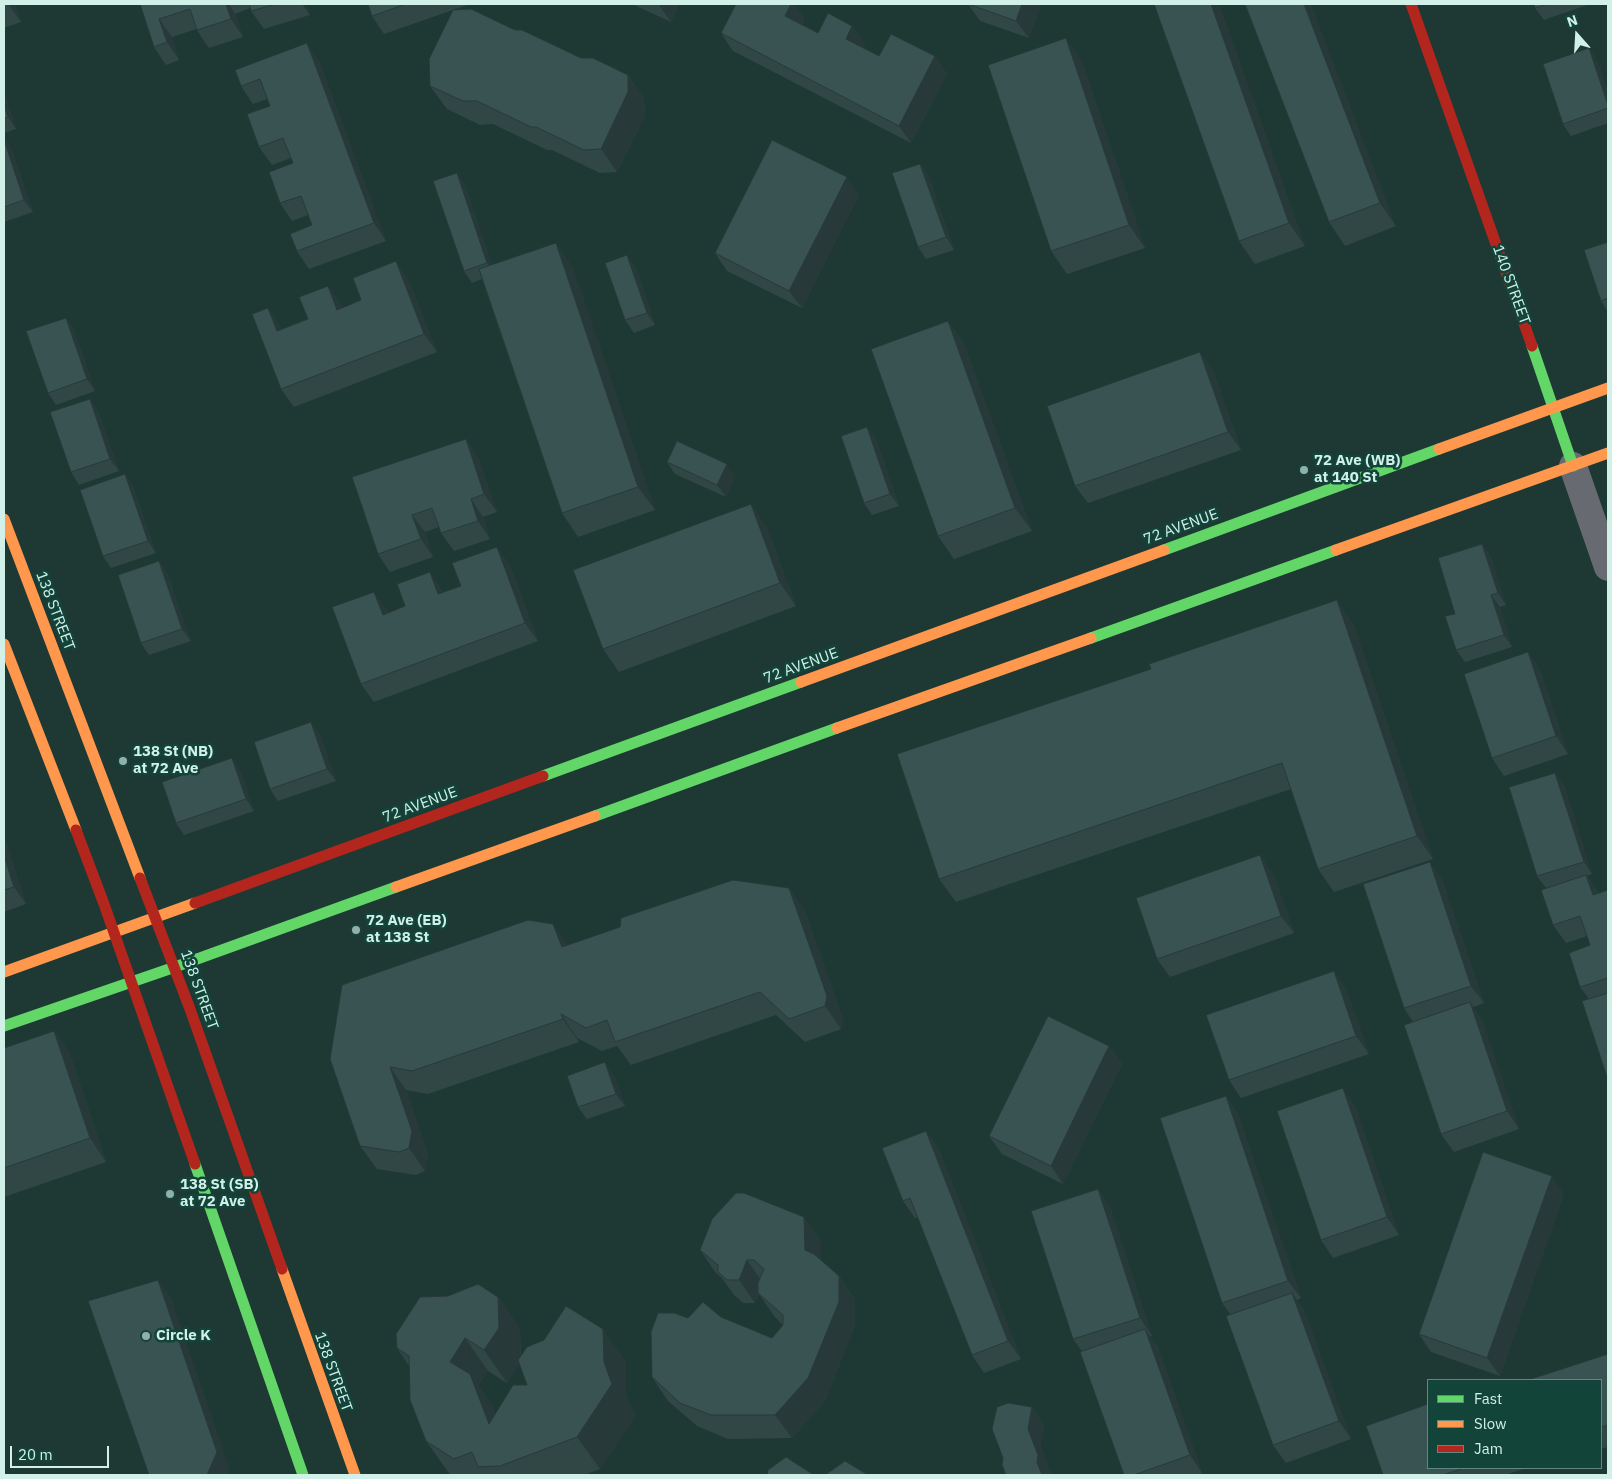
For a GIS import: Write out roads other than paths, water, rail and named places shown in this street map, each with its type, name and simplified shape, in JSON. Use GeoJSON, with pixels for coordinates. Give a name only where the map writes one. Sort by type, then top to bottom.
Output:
{"type":"FeatureCollection","features":[{"type":"Feature","properties":{"kind":"main road","name":"140 STREET"},"geometry":{"type":"LineString","coordinates":[[1411,4],[1554,407],[1573,466]]}},
{"type":"Feature","properties":{"kind":"main road","name":"72 AVENUE"},"geometry":{"type":"LineString","coordinates":[[4,972],[1608,388]]}},
{"type":"Feature","properties":{"kind":"main road"},"geometry":{"type":"LineString","coordinates":[[4,1026],[174,967],[1608,453]]}},
{"type":"Feature","properties":{"kind":"main road","name":"138 STREET"},"geometry":{"type":"LineString","coordinates":[[4,518],[156,917],[354,1475]]}},
{"type":"Feature","properties":{"kind":"main road"},"geometry":{"type":"LineString","coordinates":[[4,644],[104,904],[303,1475]]}},
{"type":"Feature","properties":{"kind":"street","name":"140 STREET"},"geometry":{"type":"LineString","coordinates":[[1573,466],[1608,567]]}},
{"type":"Feature","properties":{"kind":"place","name":"72 Ave (WB) at 140 St"},"geometry":{"type":"Point","coordinates":[1304,470]}},
{"type":"Feature","properties":{"kind":"place","name":"138 St (NB) at 72 Ave"},"geometry":{"type":"Point","coordinates":[123,761]}},
{"type":"Feature","properties":{"kind":"place","name":"72 Ave (EB) at 138 St"},"geometry":{"type":"Point","coordinates":[356,930]}},
{"type":"Feature","properties":{"kind":"place","name":"138 St (SB) at 72 Ave"},"geometry":{"type":"Point","coordinates":[170,1194]}},
{"type":"Feature","properties":{"kind":"place","name":"Circle K"},"geometry":{"type":"Point","coordinates":[146,1336]}}]}
